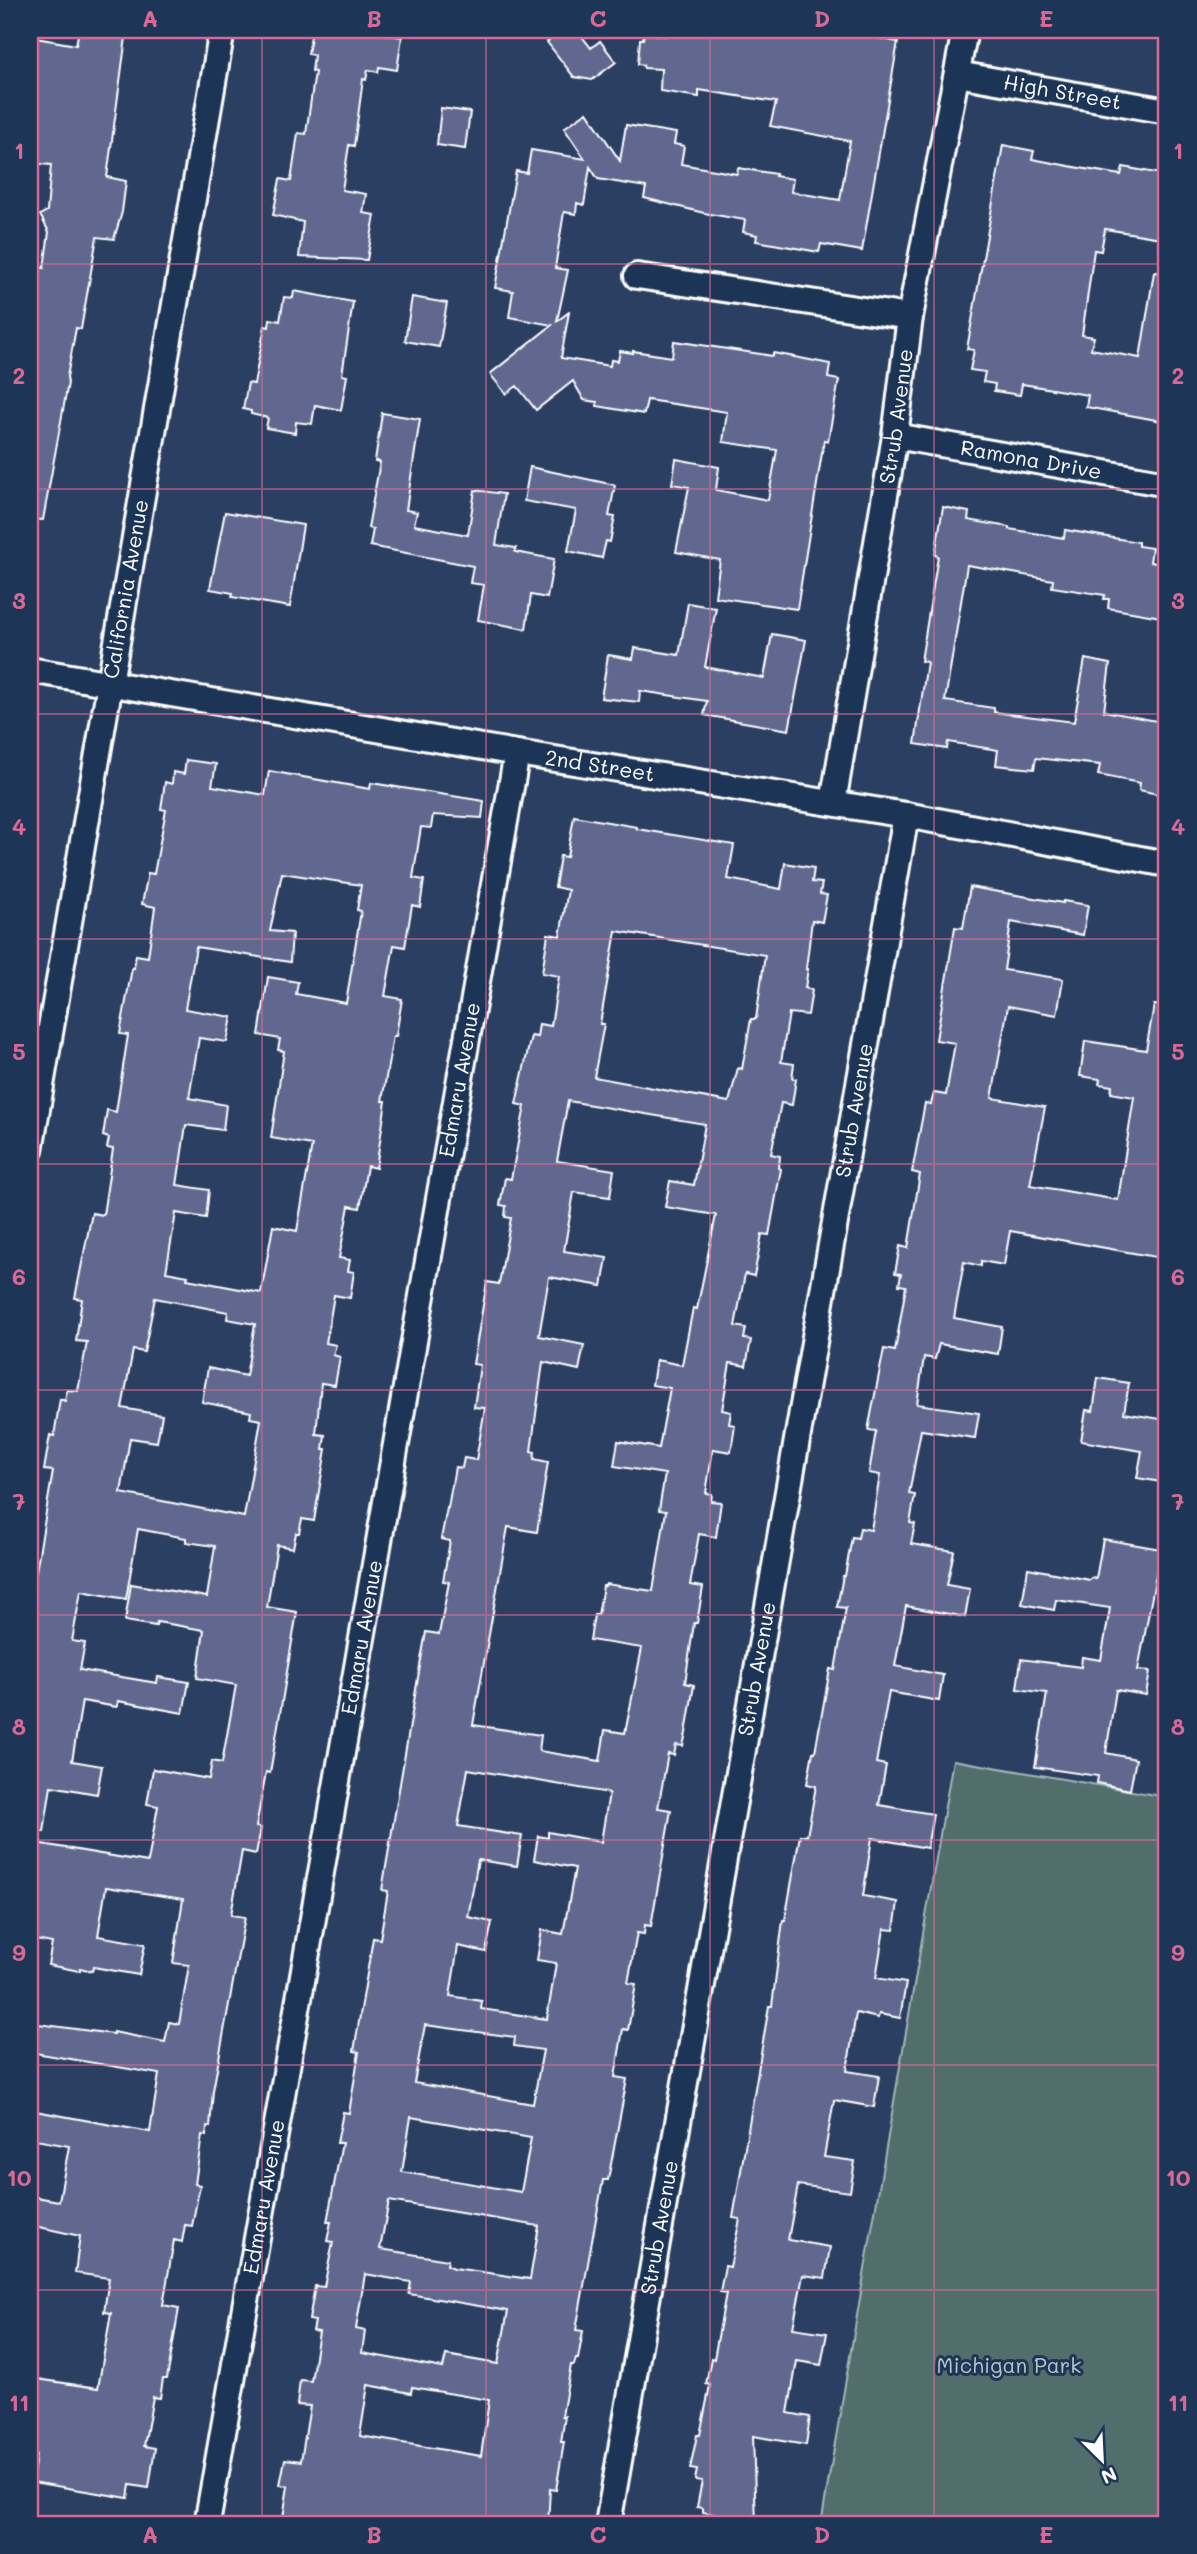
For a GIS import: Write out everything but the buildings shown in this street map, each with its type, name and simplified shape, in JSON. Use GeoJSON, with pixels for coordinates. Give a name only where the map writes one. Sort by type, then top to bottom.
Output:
{"type":"FeatureCollection","features":[{"type":"Feature","properties":{"kind":"street","name":"California Avenue"},"geometry":{"type":"LineString","coordinates":[[30,1150],[40,1034],[110,684],[222,30]]}},
{"type":"Feature","properties":{"kind":"street","name":"Strub Avenue"},"geometry":{"type":"LineString","coordinates":[[833,803],[895,436],[910,317],[965,30]]}},
{"type":"Feature","properties":{"kind":"street","name":"High Street"},"geometry":{"type":"LineString","coordinates":[[957,74],[1167,111]]}},
{"type":"Feature","properties":{"kind":"street"},"geometry":{"type":"LineString","coordinates":[[637,276],[910,317]]}},
{"type":"Feature","properties":{"kind":"street","name":"Ramona Drive"},"geometry":{"type":"LineString","coordinates":[[895,436],[1167,484]]}},
{"type":"Feature","properties":{"kind":"street","name":"2nd Street"},"geometry":{"type":"LineString","coordinates":[[30,670],[517,753],[906,815],[1167,864]]}},
{"type":"Feature","properties":{"kind":"street","name":"Edmaru Avenue"},"geometry":{"type":"LineString","coordinates":[[207,2524],[517,753]]}},
{"type":"Feature","properties":{"kind":"street","name":"Strub Avenue"},"geometry":{"type":"LineString","coordinates":[[608,2524],[906,815]]}},
{"type":"Feature","properties":{"kind":"green space","name":"Michigan Park"},"geometry":{"type":"Polygon","coordinates":[[[953,1760],[1167,1797],[1167,2524],[821,2524],[953,1760]]]}}]}
